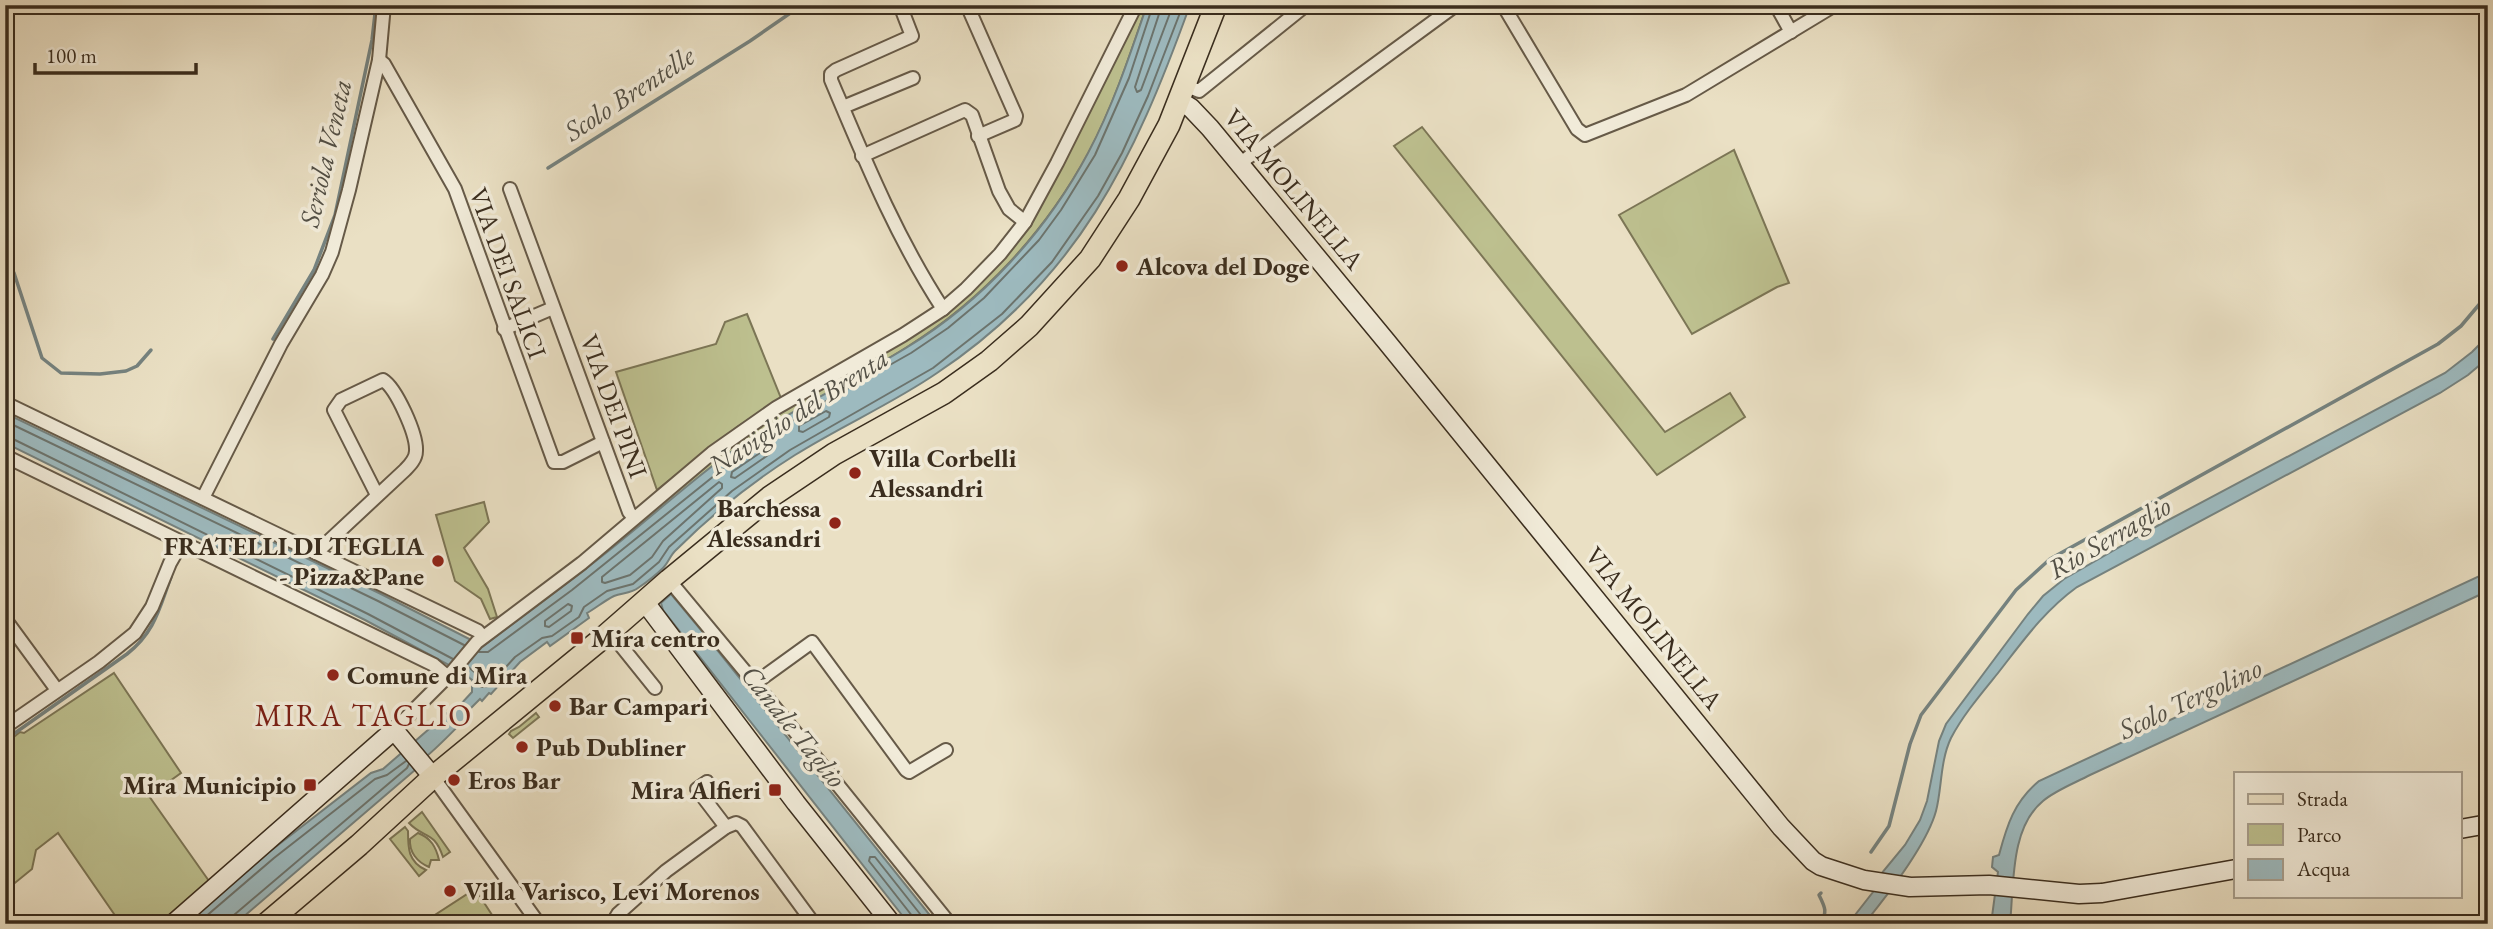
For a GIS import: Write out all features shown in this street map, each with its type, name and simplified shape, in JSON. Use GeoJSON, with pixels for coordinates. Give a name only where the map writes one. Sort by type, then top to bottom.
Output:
{"type":"FeatureCollection","features":[{"type":"Feature","properties":{"kind":"main road"},"geometry":{"type":"LineString","coordinates":[[269,923],[359,845],[427,770],[610,632],[667,581],[787,485],[834,454],[944,393],[989,361],[1029,326],[1071,283],[1109,232],[1188,96],[1216,5]]}},
{"type":"Feature","properties":{"kind":"street"},"geometry":{"type":"LineString","coordinates":[[203,498],[281,344],[327,265],[343,215],[379,60],[384,5]]}},
{"type":"Feature","properties":{"kind":"street"},"geometry":{"type":"LineString","coordinates":[[900,5],[912,36],[831,74],[862,156],[899,232],[943,309]]}},
{"type":"Feature","properties":{"kind":"street"},"geometry":{"type":"LineString","coordinates":[[967,5],[1016,116],[1015,120],[978,135]]}},
{"type":"Feature","properties":{"kind":"street"},"geometry":{"type":"LineString","coordinates":[[173,924],[351,767],[400,736],[480,639],[561,579],[684,475],[743,430],[943,309],[984,272],[1025,222],[1136,5]]}},
{"type":"Feature","properties":{"kind":"street"},"geometry":{"type":"LineString","coordinates":[[1188,96],[1306,5]]}},
{"type":"Feature","properties":{"kind":"street"},"geometry":{"type":"LineString","coordinates":[[1239,164],[1456,5]]}},
{"type":"Feature","properties":{"kind":"street"},"geometry":{"type":"LineString","coordinates":[[1503,5],[1577,129],[1585,135],[1686,95],[1830,8]]}},
{"type":"Feature","properties":{"kind":"street"},"geometry":{"type":"LineString","coordinates":[[1776,5],[1791,32]]}},
{"type":"Feature","properties":{"kind":"street","name":"VIA DEI SALICI"},"geometry":{"type":"LineString","coordinates":[[379,60],[384,64],[455,189],[554,462],[563,462],[603,442]]}},
{"type":"Feature","properties":{"kind":"street"},"geometry":{"type":"LineString","coordinates":[[842,107],[913,78]]}},
{"type":"Feature","properties":{"kind":"street","name":"VIA MOLINELLA"},"geometry":{"type":"LineString","coordinates":[[1188,96],[1239,164],[1796,845],[1821,866],[1864,880],[1910,887],[1989,885],[2079,894],[2102,893],[2234,869]]}},
{"type":"Feature","properties":{"kind":"street"},"geometry":{"type":"LineString","coordinates":[[862,156],[960,111],[969,112],[999,191],[1009,209],[1025,222]]}},
{"type":"Feature","properties":{"kind":"street","name":"VIA DEI PINI"},"geometry":{"type":"LineString","coordinates":[[510,189],[629,512],[634,518]]}},
{"type":"Feature","properties":{"kind":"street","name":"VIA DEI PINI"},"geometry":{"type":"LineString","coordinates":[[504,329],[554,308]]}},
{"type":"Feature","properties":{"kind":"street"},"geometry":{"type":"LineString","coordinates":[[316,553],[405,470],[415,456],[417,449],[411,425],[390,386],[383,380],[341,400],[334,407],[377,495]]}},
{"type":"Feature","properties":{"kind":"street"},"geometry":{"type":"LineString","coordinates":[[5,403],[478,631],[480,639]]}},
{"type":"Feature","properties":{"kind":"street"},"geometry":{"type":"LineString","coordinates":[[5,456],[182,542],[308,612],[451,672]]}},
{"type":"Feature","properties":{"kind":"street"},"geometry":{"type":"LineString","coordinates":[[5,727],[110,654],[142,625],[182,542]]}},
{"type":"Feature","properties":{"kind":"street"},"geometry":{"type":"LineString","coordinates":[[667,581],[950,924]]}},
{"type":"Feature","properties":{"kind":"street"},"geometry":{"type":"LineString","coordinates":[[647,599],[796,803],[891,923]]}},
{"type":"Feature","properties":{"kind":"street"},"geometry":{"type":"LineString","coordinates":[[6,622],[57,690]]}},
{"type":"Feature","properties":{"kind":"street"},"geometry":{"type":"LineString","coordinates":[[610,632],[654,688]]}},
{"type":"Feature","properties":{"kind":"street"},"geometry":{"type":"LineString","coordinates":[[754,684],[812,642],[906,771],[909,772],[946,750]]}},
{"type":"Feature","properties":{"kind":"street"},"geometry":{"type":"LineString","coordinates":[[400,736],[539,924]]}},
{"type":"Feature","properties":{"kind":"street"},"geometry":{"type":"LineString","coordinates":[[706,782],[697,789],[726,827]]}},
{"type":"Feature","properties":{"kind":"street"},"geometry":{"type":"LineString","coordinates":[[612,924],[618,914],[666,871],[726,827],[736,823],[742,826],[814,924]]}},
{"type":"Feature","properties":{"kind":"street"},"geometry":{"type":"LineString","coordinates":[[2462,829],[2488,824]]}},
{"type":"Feature","properties":{"kind":"green space"},"geometry":{"type":"Polygon","coordinates":[[[1142,5],[1147,5],[1128,61],[1089,152],[1033,236],[987,285],[961,308],[907,347],[783,418],[733,451],[623,540],[497,636],[749,430],[973,290],[1083,122],[1142,5]]]}},
{"type":"Feature","properties":{"kind":"green space"},"geometry":{"type":"Polygon","coordinates":[[[1422,127],[1665,432],[1730,393],[1745,417],[1657,475],[1394,146],[1422,127]]]}},
{"type":"Feature","properties":{"kind":"green space"},"geometry":{"type":"Polygon","coordinates":[[[1734,150],[1789,283],[1692,334],[1619,215],[1734,150]]]}},
{"type":"Feature","properties":{"kind":"green space"},"geometry":{"type":"Polygon","coordinates":[[[747,314],[781,398],[737,427],[657,490],[616,372],[716,344],[725,322],[747,314]]]}},
{"type":"Feature","properties":{"kind":"green space"},"geometry":{"type":"Polygon","coordinates":[[[484,502],[489,522],[464,548],[488,589],[497,617],[490,619],[481,599],[455,581],[436,515],[484,502]]]}},
{"type":"Feature","properties":{"kind":"green space"},"geometry":{"type":"Polygon","coordinates":[[[114,673],[181,773],[149,796],[209,881],[161,924],[121,924],[58,833],[36,850],[32,869],[5,891],[5,751],[10,748],[10,740],[114,673]]]}},
{"type":"Feature","properties":{"kind":"green space"},"geometry":{"type":"Polygon","coordinates":[[[536,713],[539,717],[513,738],[509,734],[511,731],[536,713]]]}},
{"type":"Feature","properties":{"kind":"green space"},"geometry":{"type":"Polygon","coordinates":[[[422,812],[450,852],[443,857],[440,848],[432,839],[409,823],[422,812]]]}},
{"type":"Feature","properties":{"kind":"green space"},"geometry":{"type":"Polygon","coordinates":[[[405,827],[412,859],[426,870],[419,876],[390,839],[405,827]]]}},
{"type":"Feature","properties":{"kind":"green space"},"geometry":{"type":"Polygon","coordinates":[[[418,833],[430,840],[438,855],[439,860],[431,860],[429,867],[412,852],[410,839],[418,833]]]}},
{"type":"Feature","properties":{"kind":"green space"},"geometry":{"type":"Polygon","coordinates":[[[475,889],[498,924],[421,924],[475,889]]]}},
{"type":"Feature","properties":{"kind":"water","name":"Naviglio del Brenta"},"geometry":{"type":"Polygon","coordinates":[[[1147,5],[1190,5],[1147,115],[1123,165],[1064,256],[1028,298],[986,337],[937,373],[812,444],[763,476],[703,525],[648,581],[633,591],[607,600],[587,613],[589,618],[550,646],[547,642],[520,662],[491,694],[482,701],[480,699],[468,711],[470,714],[416,765],[415,770],[235,924],[186,924],[269,852],[371,773],[383,769],[461,704],[472,692],[472,680],[365,620],[5,443],[5,413],[483,646],[588,567],[742,444],[782,418],[906,348],[961,309],[986,286],[1010,262],[1053,210],[1088,153],[1113,99],[1147,5]]]}},
{"type":"Feature","properties":{"kind":"water"},"geometry":{"type":"Polygon","coordinates":[[[2488,336],[2488,358],[2440,393],[2077,587],[2054,606],[2025,638],[1956,729],[1945,756],[1936,811],[1915,854],[1864,924],[1848,924],[1873,892],[1881,874],[1905,845],[1920,820],[1927,801],[1939,741],[1946,724],[2043,596],[2064,579],[2144,533],[2445,373],[2488,336]]]}},
{"type":"Feature","properties":{"kind":"water"},"geometry":{"type":"Polygon","coordinates":[[[2488,572],[2488,591],[2090,775],[2048,797],[2032,812],[2019,842],[2013,875],[2010,924],[1991,924],[1998,872],[1992,867],[1993,857],[1999,855],[2017,806],[2039,781],[2488,572]]]}},
{"type":"Feature","properties":{"kind":"water"},"geometry":{"type":"Polygon","coordinates":[[[671,594],[937,924],[909,924],[663,610],[661,603],[671,594]]]}},
{"type":"Feature","properties":{"kind":"waterway","name":"Seriola Veneta"},"geometry":{"type":"LineString","coordinates":[[273,339],[314,270],[335,215],[372,40],[376,5]]}},
{"type":"Feature","properties":{"kind":"waterway","name":"Scolo Brentelle"},"geometry":{"type":"LineString","coordinates":[[548,168],[750,41],[802,5]]}},
{"type":"Feature","properties":{"kind":"waterway","name":"Scolo Brentelle"},"geometry":{"type":"LineString","coordinates":[[5,266],[11,268],[14,273],[42,358],[61,373],[100,374],[126,371],[137,366],[151,350]]}},
{"type":"Feature","properties":{"kind":"waterway","name":"Rio Serraglio"},"geometry":{"type":"LineString","coordinates":[[1871,852],[1889,826],[1910,744],[1921,715],[2016,590],[2050,559],[2438,344],[2461,326],[2488,294]]}},
{"type":"Feature","properties":{"kind":"waterway","name":"Seriola Veneta"},"geometry":{"type":"LineString","coordinates":[[5,740],[136,646],[155,619],[171,577]]}},
{"type":"Feature","properties":{"kind":"waterway"},"geometry":{"type":"LineString","coordinates":[[1820,924],[1825,913],[1819,895],[1821,893]]}},
{"type":"Feature","properties":{"kind":"place","name":"Alcova del Doge"},"geometry":{"type":"Point","coordinates":[1122,266]}},
{"type":"Feature","properties":{"kind":"place","name":"Villa Corbelli Alessandri"},"geometry":{"type":"Point","coordinates":[855,473]}},
{"type":"Feature","properties":{"kind":"place","name":"Barchessa Alessandri"},"geometry":{"type":"Point","coordinates":[835,523]}},
{"type":"Feature","properties":{"kind":"place","name":"FRATELLI DI TEGLIA - Pizza&Pane"},"geometry":{"type":"Point","coordinates":[438,561]}},
{"type":"Feature","properties":{"kind":"place","name":"Mira centro"},"geometry":{"type":"Point","coordinates":[577,638]}},
{"type":"Feature","properties":{"kind":"place","name":"Comune di Mira"},"geometry":{"type":"Point","coordinates":[333,675]}},
{"type":"Feature","properties":{"kind":"place","name":"Bar Campari"},"geometry":{"type":"Point","coordinates":[555,706]}},
{"type":"Feature","properties":{"kind":"place","name":"Pub Dubliner"},"geometry":{"type":"Point","coordinates":[522,747]}},
{"type":"Feature","properties":{"kind":"place","name":"Eros Bar"},"geometry":{"type":"Point","coordinates":[454,780]}},
{"type":"Feature","properties":{"kind":"place","name":"Mira Municipio"},"geometry":{"type":"Point","coordinates":[310,785]}},
{"type":"Feature","properties":{"kind":"place","name":"Mira Alfieri"},"geometry":{"type":"Point","coordinates":[775,790]}},
{"type":"Feature","properties":{"kind":"place","name":"Villa Varisco, Levi Morenos"},"geometry":{"type":"Point","coordinates":[450,891]}},
{"type":"Feature","properties":{"kind":"district","name":"MIRA TAGLIO"},"geometry":{"type":"Point","coordinates":[364,716]}},
{"type":"Feature","properties":{"kind":"water label","name":"Scolo Tergolino"},"geometry":{"type":"Point","coordinates":[2190,698]}},
{"type":"Feature","properties":{"kind":"water label","name":"Canale Taglio"},"geometry":{"type":"Point","coordinates":[794,726]}}]}
